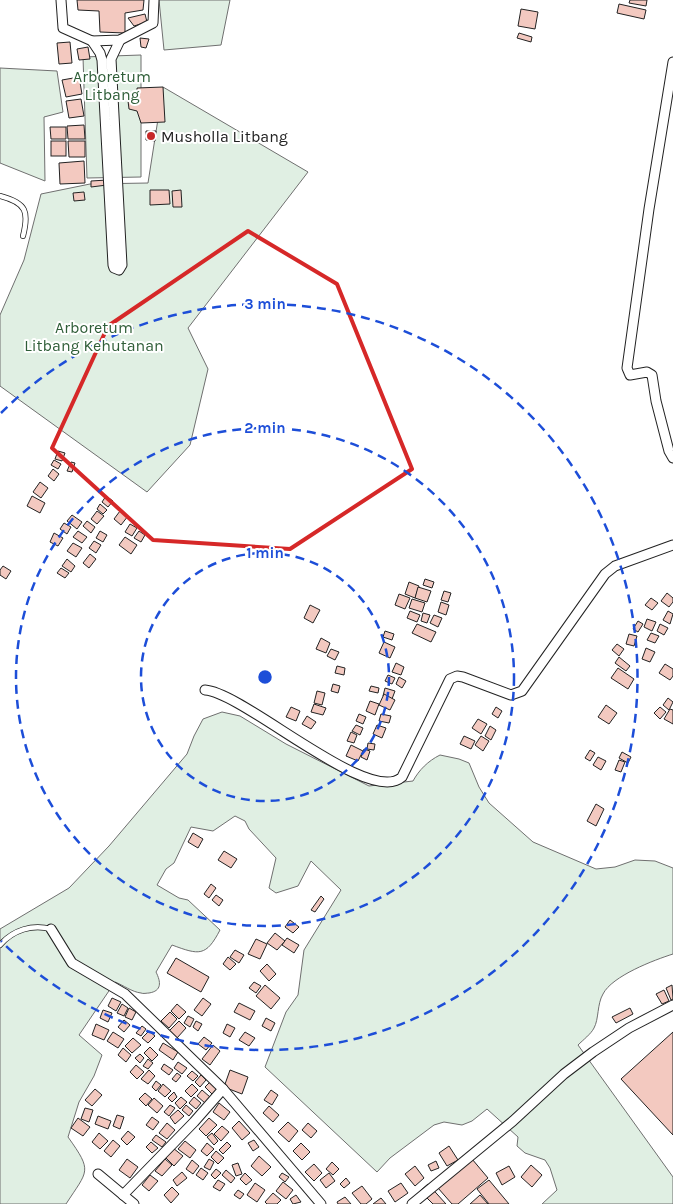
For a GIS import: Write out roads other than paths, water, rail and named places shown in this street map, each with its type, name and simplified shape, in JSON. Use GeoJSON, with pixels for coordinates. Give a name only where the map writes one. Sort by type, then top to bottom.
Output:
{"type":"FeatureCollection","features":[{"type":"Feature","properties":{"kind":"street"},"geometry":{"type":"LineString","coordinates":[[61,0],[63,28],[92,41],[120,40],[154,23],[154,0]]}},
{"type":"Feature","properties":{"kind":"street"},"geometry":{"type":"LineString","coordinates":[[113,181],[122,265],[119,270],[116,270],[113,265],[113,181],[107,59],[120,40]]}},
{"type":"Feature","properties":{"kind":"street"},"geometry":{"type":"LineString","coordinates":[[92,41],[100,53],[107,59]]}},
{"type":"Feature","properties":{"kind":"street"},"geometry":{"type":"LineString","coordinates":[[673,62],[649,209],[627,368],[630,375],[647,372],[652,375],[656,402],[669,451],[673,458]]}},
{"type":"Feature","properties":{"kind":"street"},"geometry":{"type":"LineString","coordinates":[[205,690],[226,697],[310,749],[354,771],[384,781],[399,780],[450,679],[457,676],[464,677],[511,695],[522,691],[605,574],[615,566],[673,546]]}},
{"type":"Feature","properties":{"kind":"street"},"geometry":{"type":"LineString","coordinates":[[51,929],[72,963],[125,994],[223,1089],[321,1204]]}},
{"type":"Feature","properties":{"kind":"street"},"geometry":{"type":"LineString","coordinates":[[412,1204],[513,1121],[564,1074],[630,1028],[673,1005]]}},
{"type":"Feature","properties":{"kind":"street"},"geometry":{"type":"LineString","coordinates":[[123,1195],[194,1122],[223,1089]]}},
{"type":"Feature","properties":{"kind":"street"},"geometry":{"type":"LineString","coordinates":[[98,1174],[134,1204]]}},
{"type":"Feature","properties":{"kind":"lane"},"geometry":{"type":"LineString","coordinates":[[0,196],[20,205],[26,212],[23,236]]}},
{"type":"Feature","properties":{"kind":"lane"},"geometry":{"type":"LineString","coordinates":[[0,945],[8,937],[24,928],[43,927],[51,929]]}},
{"type":"Feature","properties":{"kind":"place","name":"Musholla Litbang"},"geometry":{"type":"Point","coordinates":[151,136]}},
{"type":"Feature","properties":{"kind":"park label","name":"Arboretum Litbang"},"geometry":{"type":"Point","coordinates":[112,85]}},
{"type":"Feature","properties":{"kind":"park label","name":"Arboretum Litbang Kehutanan"},"geometry":{"type":"Point","coordinates":[94,336]}}]}
